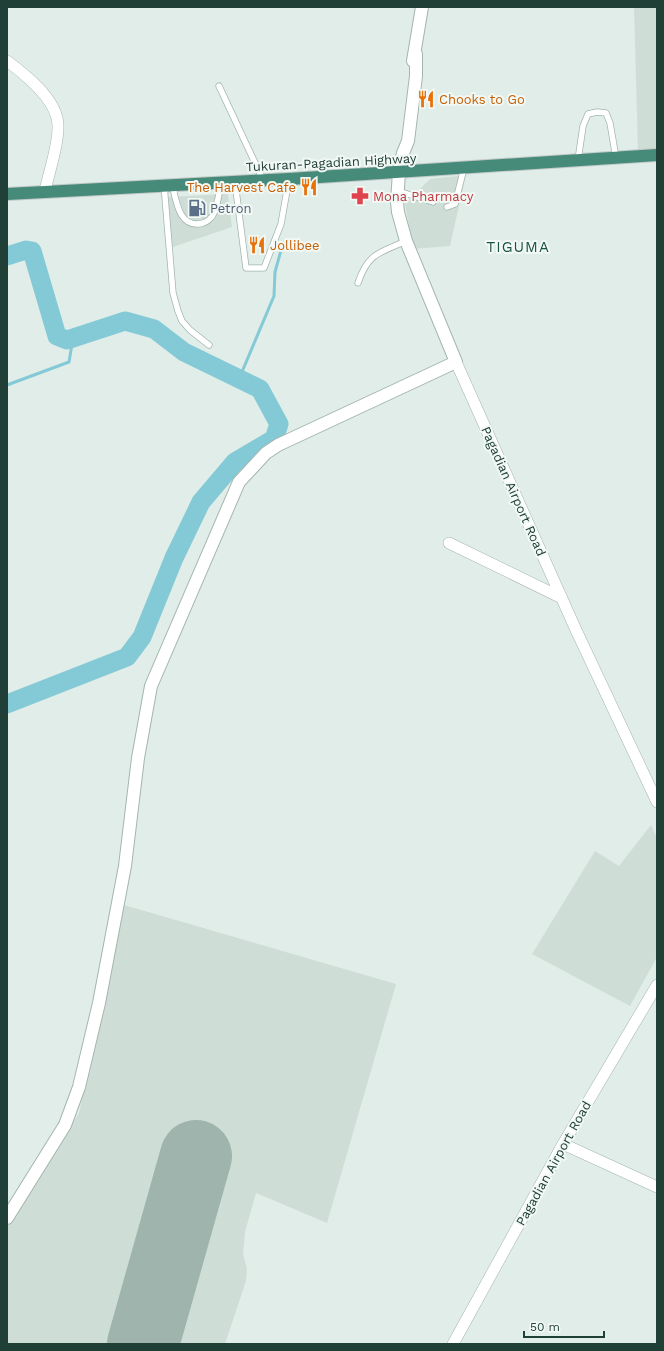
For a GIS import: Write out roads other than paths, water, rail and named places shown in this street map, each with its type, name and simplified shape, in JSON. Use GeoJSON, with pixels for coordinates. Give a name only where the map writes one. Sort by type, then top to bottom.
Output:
{"type":"FeatureCollection","features":[{"type":"Feature","properties":{"kind":"highway","name":"Tukuran-Pagadian Highway"},"geometry":{"type":"LineString","coordinates":[[7,194],[168,184],[289,179],[657,155]]}},
{"type":"Feature","properties":{"kind":"street","name":"Pagadian Airport Road"},"geometry":{"type":"LineString","coordinates":[[422,7],[416,54],[416,76],[410,100],[408,141],[403,153],[397,191],[398,212],[406,241],[456,362],[562,598],[657,802]]}},
{"type":"Feature","properties":{"kind":"street"},"geometry":{"type":"LineString","coordinates":[[7,61],[24,74],[42,93],[55,112],[58,126],[45,191]]}},
{"type":"Feature","properties":{"kind":"street"},"geometry":{"type":"LineString","coordinates":[[7,1218],[65,1125],[75,1101],[99,1003],[125,866],[138,758],[151,686],[239,482],[266,452],[278,445],[456,362]]}},
{"type":"Feature","properties":{"kind":"street"},"geometry":{"type":"LineString","coordinates":[[449,543],[562,598]]}},
{"type":"Feature","properties":{"kind":"street","name":"Pagadian Airport Road"},"geometry":{"type":"LineString","coordinates":[[453,1344],[563,1144],[657,985]]}},
{"type":"Feature","properties":{"kind":"street"},"geometry":{"type":"LineString","coordinates":[[563,1144],[657,1187]]}},
{"type":"Feature","properties":{"kind":"lane"},"geometry":{"type":"LineString","coordinates":[[219,86],[263,180]]}},
{"type":"Feature","properties":{"kind":"lane"},"geometry":{"type":"LineString","coordinates":[[578,161],[583,126],[588,114],[597,112],[606,113],[610,123],[616,158]]}},
{"type":"Feature","properties":{"kind":"lane"},"geometry":{"type":"LineString","coordinates":[[447,207],[454,206],[455,204],[464,168]]}},
{"type":"Feature","properties":{"kind":"lane"},"geometry":{"type":"LineString","coordinates":[[235,182],[246,268],[264,268],[281,224],[289,179]]}},
{"type":"Feature","properties":{"kind":"lane"},"geometry":{"type":"LineString","coordinates":[[168,184],[182,217],[190,223],[199,224],[208,221],[215,213],[221,182]]}},
{"type":"Feature","properties":{"kind":"lane"},"geometry":{"type":"LineString","coordinates":[[168,184],[173,293],[182,321],[209,346]]}},
{"type":"Feature","properties":{"kind":"lane"},"geometry":{"type":"LineString","coordinates":[[397,191],[433,202]]}},
{"type":"Feature","properties":{"kind":"lane"},"geometry":{"type":"LineString","coordinates":[[358,283],[366,263],[371,258],[406,241]]}},
{"type":"Feature","properties":{"kind":"waterway"},"geometry":{"type":"LineString","coordinates":[[239,379],[274,296],[275,272],[283,243]]}},
{"type":"Feature","properties":{"kind":"waterway"},"geometry":{"type":"LineString","coordinates":[[7,256],[26,250],[32,251],[57,336],[67,340],[125,321],[154,329],[184,352],[260,389],[279,424],[274,439],[235,462],[201,502],[174,558],[142,637],[127,657],[7,704]]}},
{"type":"Feature","properties":{"kind":"waterway"},"geometry":{"type":"LineString","coordinates":[[7,385],[69,362],[73,338]]}},
{"type":"Feature","properties":{"kind":"place","name":"Chooks to Go"},"geometry":{"type":"Point","coordinates":[426,99]}},
{"type":"Feature","properties":{"kind":"place","name":"The Harvest Cafe"},"geometry":{"type":"Point","coordinates":[309,187]}},
{"type":"Feature","properties":{"kind":"place","name":"Mona Pharmacy"},"geometry":{"type":"Point","coordinates":[360,196]}},
{"type":"Feature","properties":{"kind":"place","name":"Petron"},"geometry":{"type":"Point","coordinates":[197,208]}},
{"type":"Feature","properties":{"kind":"place","name":"Jollibee"},"geometry":{"type":"Point","coordinates":[257,245]}},
{"type":"Feature","properties":{"kind":"district","name":"TIGUMA"},"geometry":{"type":"Point","coordinates":[518,247]}}]}
